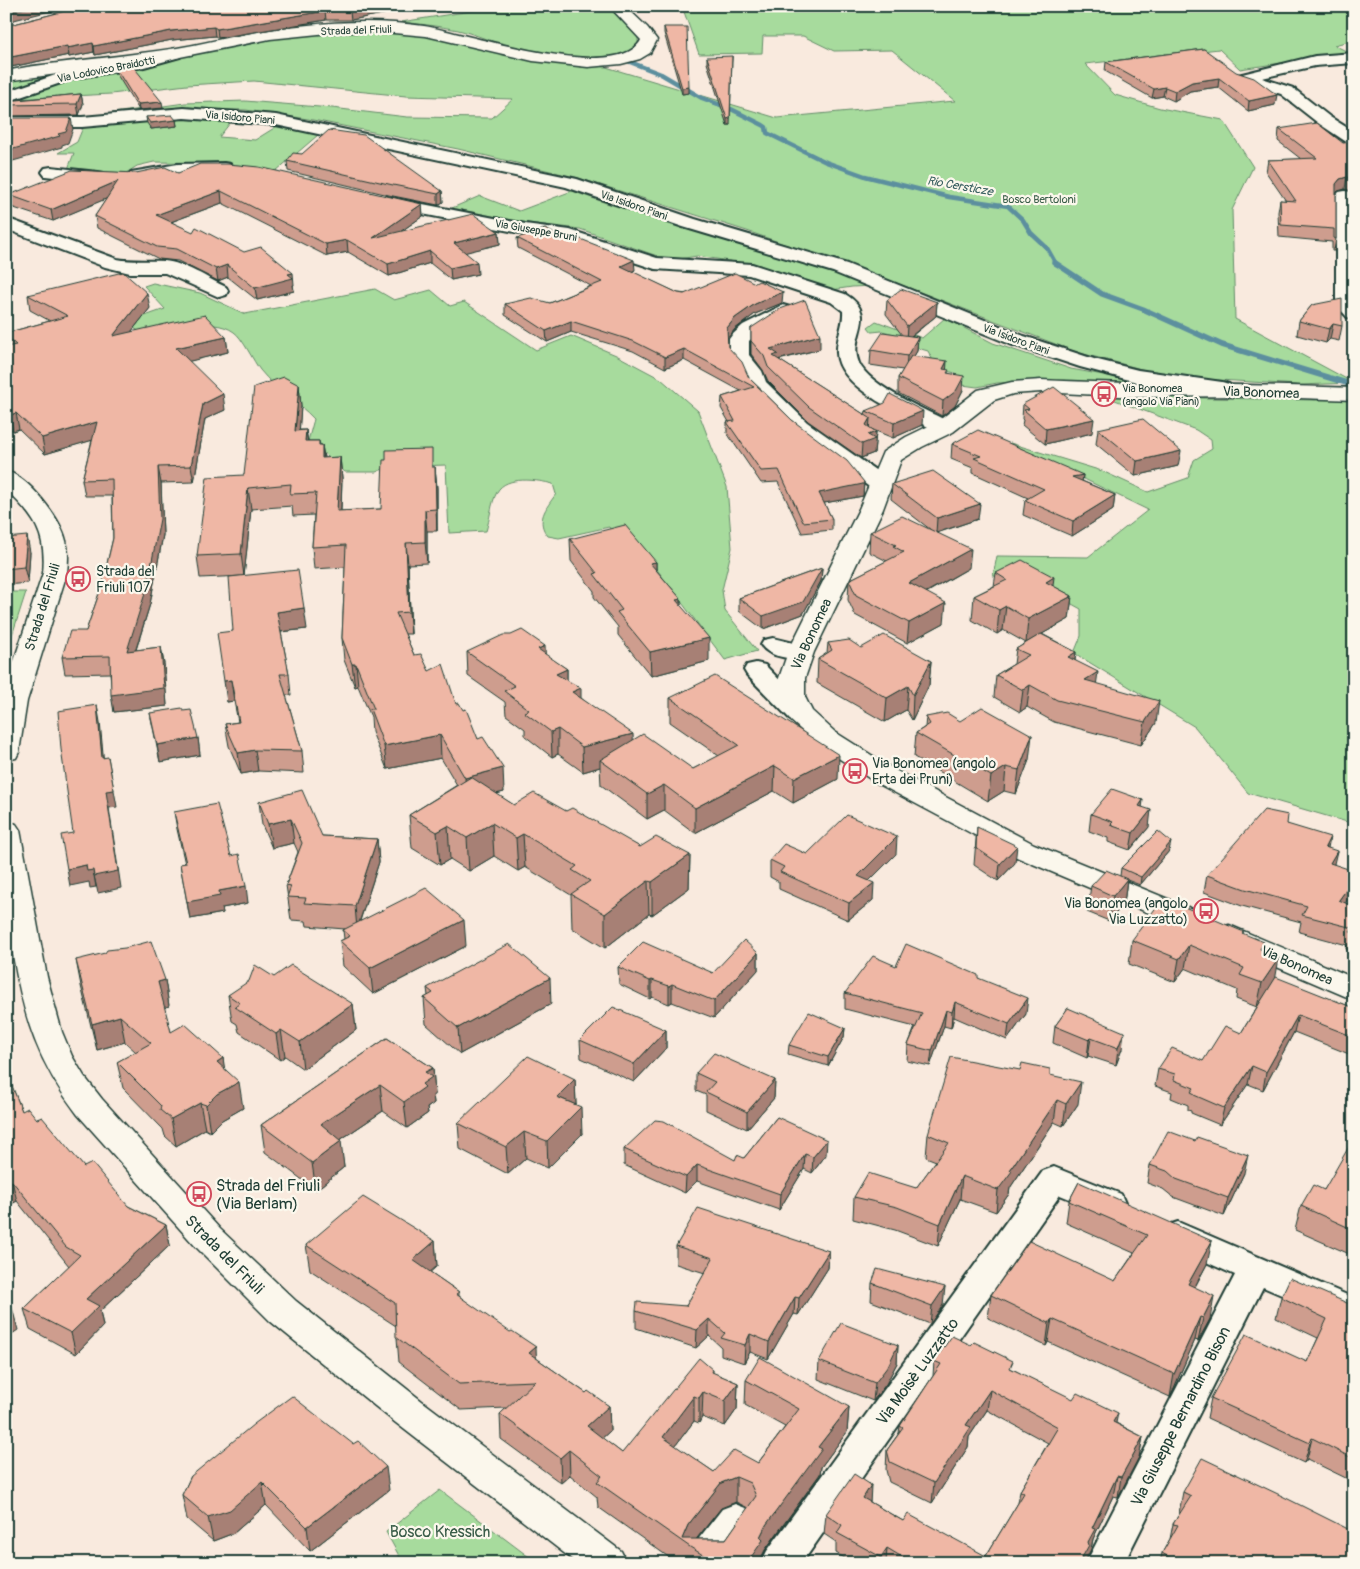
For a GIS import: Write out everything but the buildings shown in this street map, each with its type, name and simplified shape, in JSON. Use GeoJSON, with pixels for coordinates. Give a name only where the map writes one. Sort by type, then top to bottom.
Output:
{"type":"FeatureCollection","features":[{"type":"Feature","properties":{"kind":"main road","name":"Strada del Friuli"},"geometry":{"type":"LineString","coordinates":[[6,76],[71,64],[178,53],[279,34],[355,28],[412,29],[548,59],[615,61],[640,53],[648,45],[649,40],[616,6]]}},
{"type":"Feature","properties":{"kind":"main road","name":"Via Bonomea"},"geometry":{"type":"LineString","coordinates":[[1354,394],[1243,390],[1138,391],[1064,386],[1012,388],[986,395],[945,427],[898,450],[891,458],[871,509],[800,652],[792,678],[792,697],[800,715],[826,738],[881,773],[1024,850],[1237,938],[1354,990]]}},
{"type":"Feature","properties":{"kind":"main road","name":"Strada del Friuli"},"geometry":{"type":"LineString","coordinates":[[6,478],[21,491],[51,526],[58,558],[55,573],[14,701],[6,752]]}},
{"type":"Feature","properties":{"kind":"main road","name":"Strada del Friuli"},"geometry":{"type":"LineString","coordinates":[[6,830],[32,978],[46,1032],[56,1056],[72,1084],[90,1107],[208,1238],[283,1311],[401,1406],[608,1563]]}},
{"type":"Feature","properties":{"kind":"street","name":"Via Lodovico Braidotti"},"geometry":{"type":"LineString","coordinates":[[6,97],[72,74],[144,62],[178,53]]}},
{"type":"Feature","properties":{"kind":"street"},"geometry":{"type":"LineString","coordinates":[[1352,59],[1315,61],[1244,78],[1287,91],[1324,120],[1354,139]]}},
{"type":"Feature","properties":{"kind":"street","name":"Via Isidoro Piani"},"geometry":{"type":"LineString","coordinates":[[6,122],[82,122],[184,113],[236,115],[276,120],[410,149],[478,161],[571,183],[689,223],[840,268],[1017,340],[1086,363],[1137,376],[1243,390]]}},
{"type":"Feature","properties":{"kind":"street"},"geometry":{"type":"LineString","coordinates":[[51,172],[117,178],[178,169],[240,169]]}},
{"type":"Feature","properties":{"kind":"street"},"geometry":{"type":"LineString","coordinates":[[1345,196],[1346,304],[1354,313]]}},
{"type":"Feature","properties":{"kind":"street","name":"Via Giuseppe Bruni"},"geometry":{"type":"LineString","coordinates":[[374,198],[516,227],[570,235],[655,263],[752,270],[838,298],[851,306],[854,312],[847,346],[847,357],[859,375],[883,394],[945,427]]}},
{"type":"Feature","properties":{"kind":"street"},"geometry":{"type":"LineString","coordinates":[[6,223],[112,263],[130,267],[165,267],[172,269],[219,291]]}},
{"type":"Feature","properties":{"kind":"street"},"geometry":{"type":"LineString","coordinates":[[880,484],[800,426],[757,384],[752,371],[739,356],[739,339],[750,329],[791,308],[820,300],[838,298],[857,291],[896,290]]}},
{"type":"Feature","properties":{"kind":"street"},"geometry":{"type":"LineString","coordinates":[[773,644],[778,648],[800,652]]}},
{"type":"Feature","properties":{"kind":"street"},"geometry":{"type":"LineString","coordinates":[[756,670],[800,715]]}},
{"type":"Feature","properties":{"kind":"street","name":"Via Moisè Luzzatto"},"geometry":{"type":"LineString","coordinates":[[780,1563],[1054,1179],[1254,1269]]}},
{"type":"Feature","properties":{"kind":"street"},"geometry":{"type":"LineString","coordinates":[[1254,1269],[1354,1313]]}},
{"type":"Feature","properties":{"kind":"street","name":"Via Giuseppe Bernardino Bison"},"geometry":{"type":"LineString","coordinates":[[1105,1563],[1254,1269]]}},
{"type":"Feature","properties":{"kind":"street"},"geometry":{"type":"LineString","coordinates":[[702,1563],[735,1520]]}},
{"type":"Feature","properties":{"kind":"green space"},"geometry":{"type":"Polygon","coordinates":[[[503,6],[608,7],[638,37],[638,43],[628,51],[614,56],[597,58],[560,57],[513,48],[458,30],[401,22],[503,6]]]}},
{"type":"Feature","properties":{"kind":"green space","name":"Bosco Bertoloni"},"geometry":{"type":"Polygon","coordinates":[[[659,6],[1354,6],[1354,40],[1334,45],[1350,53],[1240,69],[1219,49],[1085,64],[1115,95],[1160,108],[1223,120],[1253,167],[1232,210],[1235,319],[1354,383],[1299,385],[1172,377],[1076,352],[907,287],[747,231],[575,177],[458,149],[308,119],[246,110],[170,108],[106,114],[185,103],[245,101],[332,108],[407,117],[492,118],[513,99],[406,96],[254,81],[187,85],[111,94],[14,99],[70,78],[253,40],[320,33],[372,31],[429,34],[533,61],[606,67],[777,118],[955,101],[892,50],[834,51],[803,36],[763,36],[762,53],[699,54],[683,9],[659,6]]]}},
{"type":"Feature","properties":{"kind":"green space"},"geometry":{"type":"Polygon","coordinates":[[[118,62],[6,94],[6,80],[118,62]]]}},
{"type":"Feature","properties":{"kind":"green space"},"geometry":{"type":"Polygon","coordinates":[[[179,117],[234,118],[219,137],[255,140],[279,125],[318,135],[276,171],[224,163],[154,162],[137,166],[126,173],[68,169],[74,153],[58,153],[77,142],[84,125],[179,117]]]}},
{"type":"Feature","properties":{"kind":"green space"},"geometry":{"type":"Polygon","coordinates":[[[572,191],[872,286],[832,290],[749,264],[697,256],[679,259],[660,257],[580,229],[528,223],[452,208],[480,196],[519,211],[572,191]]]}},
{"type":"Feature","properties":{"kind":"green space"},"geometry":{"type":"Polygon","coordinates":[[[153,283],[200,293],[245,314],[375,289],[394,300],[431,290],[450,306],[464,302],[536,350],[571,336],[616,355],[661,379],[698,411],[727,487],[732,548],[722,590],[725,611],[757,651],[725,660],[643,551],[615,537],[609,527],[559,538],[548,536],[542,525],[542,520],[546,509],[556,494],[553,484],[531,480],[507,483],[501,487],[495,496],[486,531],[449,533],[446,465],[388,467],[376,472],[345,472],[319,449],[307,445],[314,419],[266,377],[241,339],[234,332],[225,327],[203,325],[178,327],[144,334],[125,323],[165,309],[144,286],[153,283]]]}},
{"type":"Feature","properties":{"kind":"green space"},"geometry":{"type":"Polygon","coordinates":[[[945,318],[993,343],[1071,369],[1157,385],[1055,381],[997,383],[977,387],[955,384],[956,373],[937,369],[928,351],[907,345],[907,337],[882,331],[872,332],[868,327],[876,321],[922,338],[945,318]]]}},
{"type":"Feature","properties":{"kind":"green space"},"geometry":{"type":"Polygon","coordinates":[[[1104,396],[1315,400],[1354,398],[1354,824],[1248,793],[1195,727],[1074,653],[1081,636],[1081,609],[1023,577],[993,576],[997,556],[1088,557],[1148,510],[1010,443],[1102,471],[1148,492],[1188,478],[1194,460],[1212,449],[1211,440],[1196,430],[1104,396]]]}},
{"type":"Feature","properties":{"kind":"green space"},"geometry":{"type":"Polygon","coordinates":[[[6,592],[26,592],[6,654],[6,592]]]}},
{"type":"Feature","properties":{"kind":"green space","name":"Bosco Kressich"},"geometry":{"type":"Polygon","coordinates":[[[440,1490],[537,1563],[403,1563],[386,1532],[440,1490]]]}},
{"type":"Feature","properties":{"kind":"waterway","name":"Rio Cersticze"},"geometry":{"type":"LineString","coordinates":[[630,62],[661,74],[702,98],[731,109],[763,125],[766,127],[767,133],[826,162],[865,176],[949,197],[1008,206],[1023,220],[1031,233],[1047,248],[1055,263]]}},
{"type":"Feature","properties":{"kind":"waterway","name":"Rio Cersticze"},"geometry":{"type":"LineString","coordinates":[[1055,263],[1102,294],[1143,309],[1222,345],[1353,385]]}},
{"type":"Feature","properties":{"kind":"place","name":"Via Bonomea (angolo Via Piani)"},"geometry":{"type":"Point","coordinates":[1104,394]}},
{"type":"Feature","properties":{"kind":"place","name":"Strada del Friuli 107"},"geometry":{"type":"Point","coordinates":[78,579]}},
{"type":"Feature","properties":{"kind":"place","name":"Via Bonomea (angolo Erta dei Pruni)"},"geometry":{"type":"Point","coordinates":[855,771]}},
{"type":"Feature","properties":{"kind":"place","name":"Via Bonomea (angolo Via Luzzatto)"},"geometry":{"type":"Point","coordinates":[1206,911]}},
{"type":"Feature","properties":{"kind":"place","name":"Strada del Friuli (Via Berlam)"},"geometry":{"type":"Point","coordinates":[199,1194]}}]}
